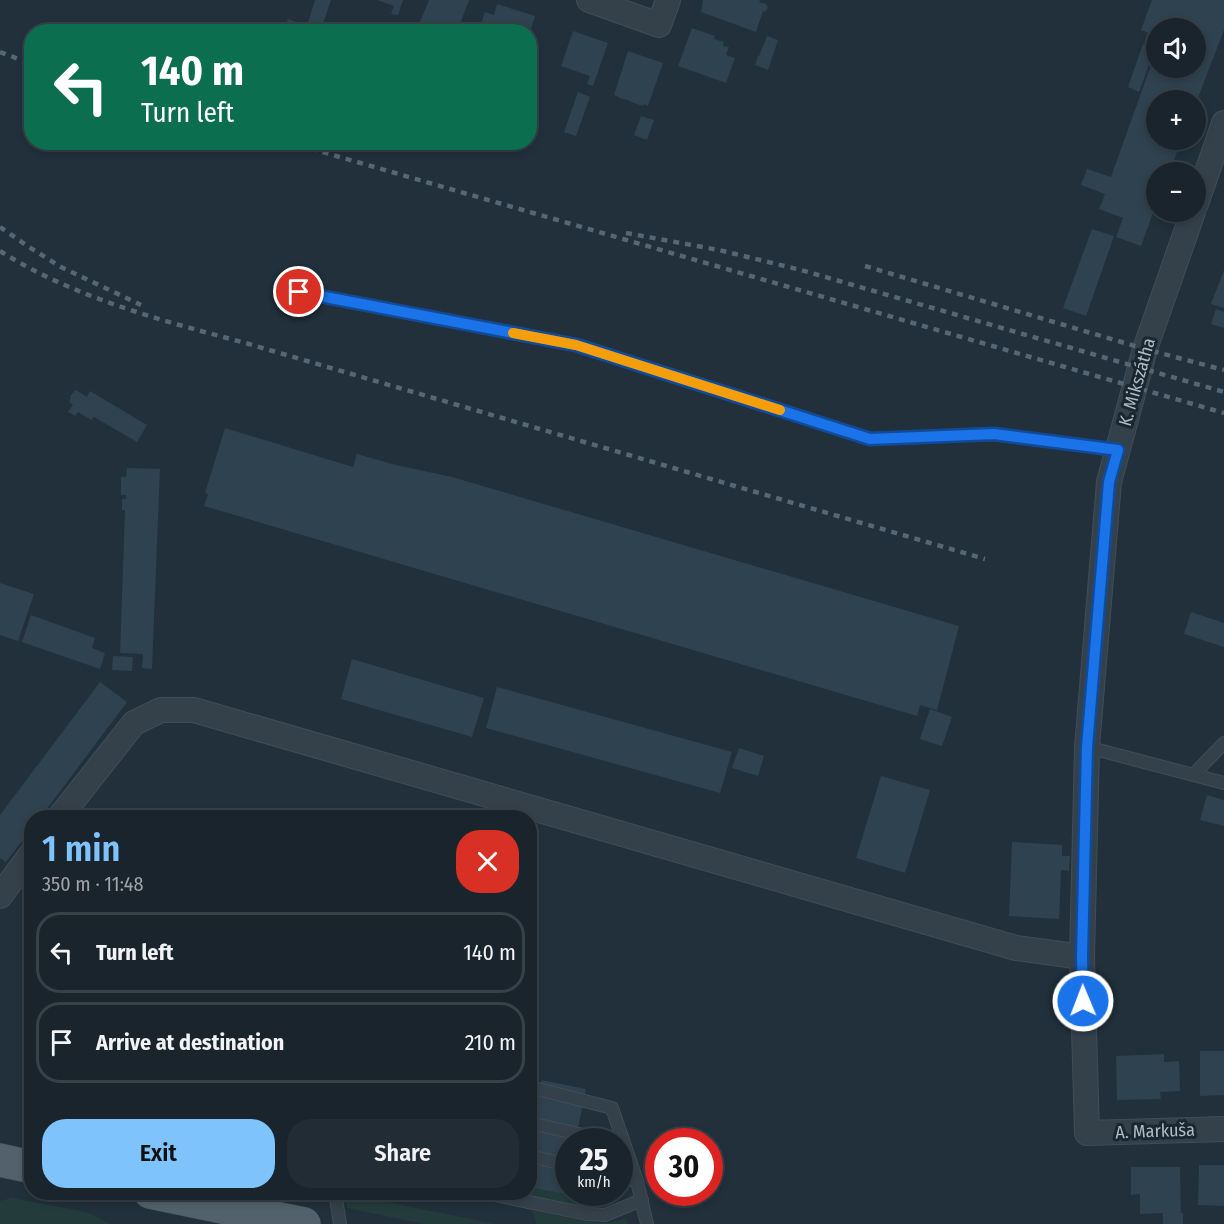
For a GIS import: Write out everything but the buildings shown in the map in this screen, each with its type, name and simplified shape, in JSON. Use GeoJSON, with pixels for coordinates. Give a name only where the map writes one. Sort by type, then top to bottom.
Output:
{"type":"FeatureCollection","features":[{"type":"Feature","properties":{"kind":"main road"},"geometry":{"type":"LineString","coordinates":[[0,1160],[24,1165]]}},
{"type":"Feature","properties":{"kind":"main road"},"geometry":{"type":"LineString","coordinates":[[209,1200],[239,1204],[304,1224]]}},
{"type":"Feature","properties":{"kind":"street"},"geometry":{"type":"LineString","coordinates":[[588,0],[658,25],[668,0]]}},
{"type":"Feature","properties":{"kind":"street"},"geometry":{"type":"LineString","coordinates":[[1206,175],[1224,123]]}},
{"type":"Feature","properties":{"kind":"street","name":"K. Mikszátha"},"geometry":{"type":"LineString","coordinates":[[1087,1133],[1082,957],[1087,747],[1109,482],[1145,349],[1189,222]]}},
{"type":"Feature","properties":{"kind":"street"},"geometry":{"type":"LineString","coordinates":[[65,810],[134,723],[161,710],[194,710],[1016,948],[1082,957]]}},
{"type":"Feature","properties":{"kind":"street"},"geometry":{"type":"LineString","coordinates":[[0,896],[24,864]]}},
{"type":"Feature","properties":{"kind":"street","name":"A. Markuša"},"geometry":{"type":"LineString","coordinates":[[1087,1133],[1224,1129]]}},
{"type":"Feature","properties":{"kind":"lane"},"geometry":{"type":"LineString","coordinates":[[299,292],[576,345],[870,439],[994,434],[1118,450]]}},
{"type":"Feature","properties":{"kind":"lane"},"geometry":{"type":"LineString","coordinates":[[1193,775],[1224,743]]}},
{"type":"Feature","properties":{"kind":"lane"},"geometry":{"type":"LineString","coordinates":[[1087,747],[1224,783]]}},
{"type":"Feature","properties":{"kind":"lane"},"geometry":{"type":"LineString","coordinates":[[537,1089],[612,1108],[616,1128]]}},
{"type":"Feature","properties":{"kind":"lane"},"geometry":{"type":"LineString","coordinates":[[537,1125],[555,1129]]}},
{"type":"Feature","properties":{"kind":"lane"},"geometry":{"type":"LineString","coordinates":[[537,1158],[555,1162]]}},
{"type":"Feature","properties":{"kind":"lane"},"geometry":{"type":"LineString","coordinates":[[633,1173],[647,1224]]}},
{"type":"Feature","properties":{"kind":"lane"},"geometry":{"type":"LineString","coordinates":[[633,1180],[637,1181]]}},
{"type":"Feature","properties":{"kind":"lane"},"geometry":{"type":"LineString","coordinates":[[336,1200],[340,1224]]}},
{"type":"Feature","properties":{"kind":"lane"},"geometry":{"type":"LineString","coordinates":[[519,1200],[587,1214],[605,1215],[642,1200]]}},
{"type":"Feature","properties":{"kind":"green space"},"geometry":{"type":"Polygon","coordinates":[[[537,1184],[555,1188],[555,1201],[537,1197],[537,1184]]]}},
{"type":"Feature","properties":{"kind":"green space"},"geometry":{"type":"Polygon","coordinates":[[[12,1198],[86,1212],[111,1224],[0,1224],[0,1201],[12,1198]]]}},
{"type":"Feature","properties":{"kind":"green space"},"geometry":{"type":"Polygon","coordinates":[[[346,1200],[381,1200],[495,1224],[424,1224],[347,1208],[346,1200]]]}},
{"type":"Feature","properties":{"kind":"green space"},"geometry":{"type":"Polygon","coordinates":[[[580,1206],[600,1206],[595,1209],[580,1206]]]}},
{"type":"Feature","properties":{"kind":"green space"},"geometry":{"type":"Polygon","coordinates":[[[532,1211],[596,1223],[610,1223],[624,1219],[628,1224],[537,1224],[532,1211]]]}},
{"type":"Feature","properties":{"kind":"railway"},"geometry":{"type":"LineString","coordinates":[[0,52],[24,61]]}},
{"type":"Feature","properties":{"kind":"railway"},"geometry":{"type":"LineString","coordinates":[[316,150],[1224,413]]}},
{"type":"Feature","properties":{"kind":"railway"},"geometry":{"type":"LineString","coordinates":[[0,227],[61,267],[141,305]]}},
{"type":"Feature","properties":{"kind":"railway"},"geometry":{"type":"LineString","coordinates":[[626,233],[719,250],[801,270],[1224,392]]}},
{"type":"Feature","properties":{"kind":"railway"},"geometry":{"type":"LineString","coordinates":[[0,251],[57,282],[148,316],[985,559]]}},
{"type":"Feature","properties":{"kind":"railway"},"geometry":{"type":"LineString","coordinates":[[865,266],[1145,349],[1224,370]]}},
{"type":"Feature","properties":{"kind":"slow traffic"},"geometry":{"type":"LineString","coordinates":[[513,333],[576,345],[780,410]]}},
{"type":"Feature","properties":{"kind":"route"},"geometry":{"type":"LineString","coordinates":[[299,292],[576,345],[870,439],[994,434],[1118,450],[1109,482],[1087,747],[1083,1001]]}}]}
